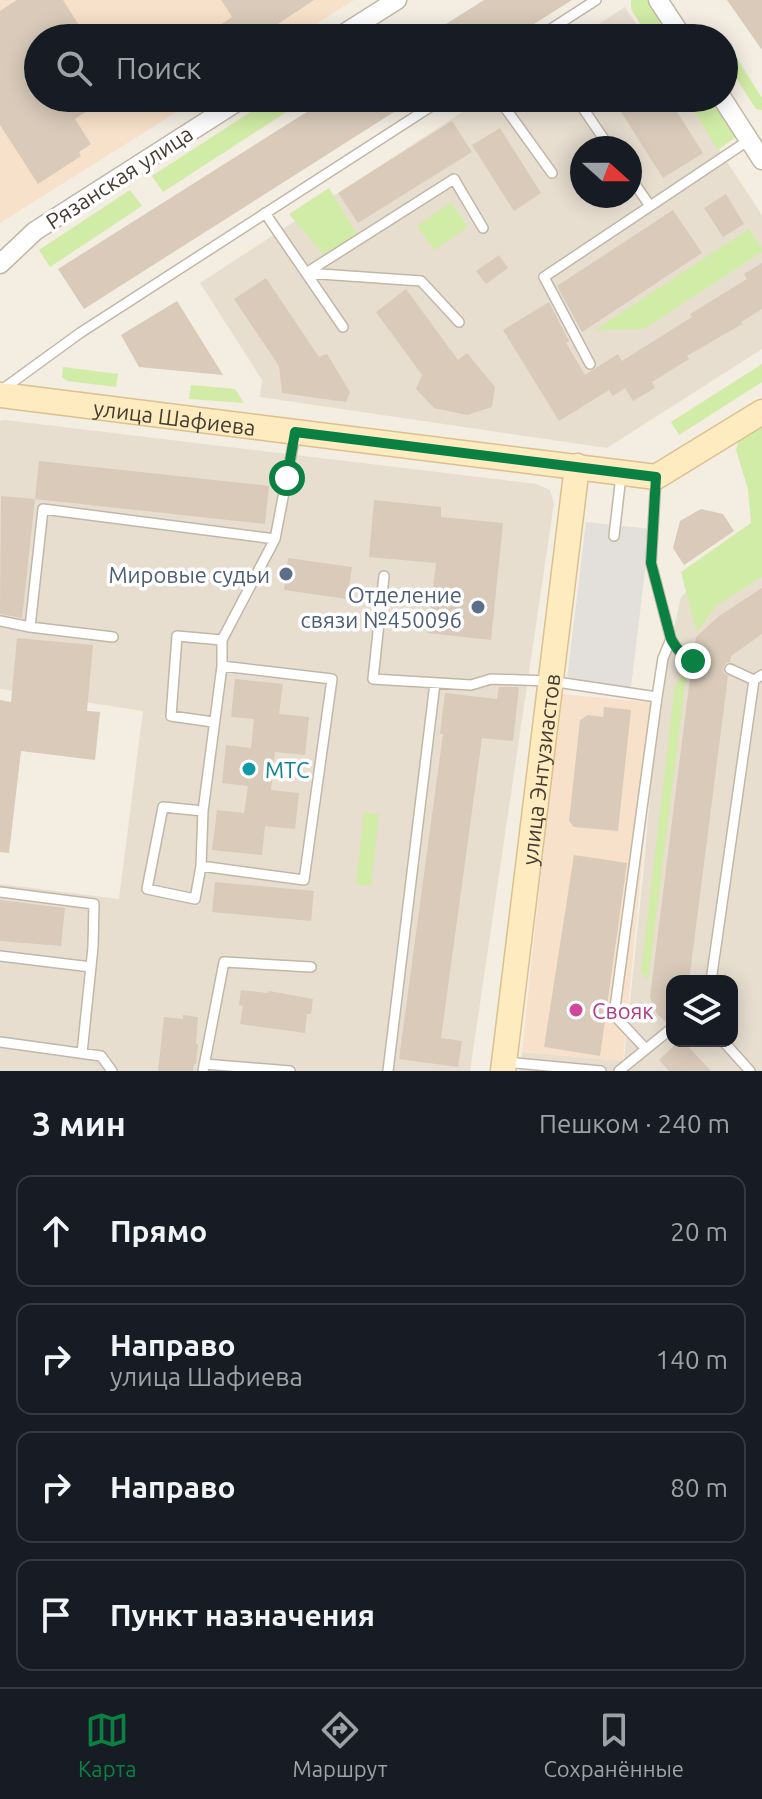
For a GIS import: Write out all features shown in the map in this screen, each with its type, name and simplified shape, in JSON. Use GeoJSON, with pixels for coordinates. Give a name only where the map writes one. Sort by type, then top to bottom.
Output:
{"type":"FeatureCollection","features":[{"type":"Feature","properties":{"kind":"street"},"geometry":{"type":"LineString","coordinates":[[359,24],[397,0]]}},
{"type":"Feature","properties":{"kind":"street"},"geometry":{"type":"LineString","coordinates":[[658,0],[674,24]]}},
{"type":"Feature","properties":{"kind":"street","name":"Рязанская улица"},"geometry":{"type":"LineString","coordinates":[[1,260],[35,231],[221,112]]}},
{"type":"Feature","properties":{"kind":"street"},"geometry":{"type":"LineString","coordinates":[[731,112],[762,160]]}},
{"type":"Feature","properties":{"kind":"street","name":"улица Шафиева"},"geometry":{"type":"LineString","coordinates":[[0,393],[656,477]]}},
{"type":"Feature","properties":{"kind":"street"},"geometry":{"type":"LineString","coordinates":[[656,477],[762,412]]}},
{"type":"Feature","properties":{"kind":"street","name":"улица Энтузиастов"},"geometry":{"type":"LineString","coordinates":[[503,1066],[577,466]]}},
{"type":"Feature","properties":{"kind":"lane"},"geometry":{"type":"LineString","coordinates":[[559,24],[596,0]]}},
{"type":"Feature","properties":{"kind":"lane"},"geometry":{"type":"LineString","coordinates":[[0,393],[80,333],[422,112]]}},
{"type":"Feature","properties":{"kind":"lane"},"geometry":{"type":"LineString","coordinates":[[508,112],[552,173]]}},
{"type":"Feature","properties":{"kind":"lane"},"geometry":{"type":"LineString","coordinates":[[586,112],[602,136]]}},
{"type":"Feature","properties":{"kind":"lane"},"geometry":{"type":"LineString","coordinates":[[590,364],[544,277],[749,140]]}},
{"type":"Feature","properties":{"kind":"lane"},"geometry":{"type":"LineString","coordinates":[[306,273],[454,179],[483,228]]}},
{"type":"Feature","properties":{"kind":"lane"},"geometry":{"type":"LineString","coordinates":[[642,194],[650,206]]}},
{"type":"Feature","properties":{"kind":"lane"},"geometry":{"type":"LineString","coordinates":[[265,213],[343,327]]}},
{"type":"Feature","properties":{"kind":"lane"},"geometry":{"type":"LineString","coordinates":[[306,273],[421,281],[459,322]]}},
{"type":"Feature","properties":{"kind":"lane"},"geometry":{"type":"LineString","coordinates":[[203,811],[163,807],[147,889],[195,899],[201,866],[203,811],[213,722],[222,666],[222,640],[275,539],[295,432]]}},
{"type":"Feature","properties":{"kind":"lane"},"geometry":{"type":"LineString","coordinates":[[614,536],[622,473]]}},
{"type":"Feature","properties":{"kind":"lane"},"geometry":{"type":"LineString","coordinates":[[656,477],[651,563],[671,639],[676,649],[693,661]]}},
{"type":"Feature","properties":{"kind":"lane"},"geometry":{"type":"LineString","coordinates":[[30,627],[43,509],[275,539]]}},
{"type":"Feature","properties":{"kind":"lane"},"geometry":{"type":"LineString","coordinates":[[384,576],[373,679],[471,685],[491,679],[550,681],[657,697]]}},
{"type":"Feature","properties":{"kind":"lane"},"geometry":{"type":"LineString","coordinates":[[0,621],[113,637]]}},
{"type":"Feature","properties":{"kind":"lane"},"geometry":{"type":"LineString","coordinates":[[213,722],[171,716],[177,636],[222,640]]}},
{"type":"Feature","properties":{"kind":"lane"},"geometry":{"type":"LineString","coordinates":[[645,1048],[614,1015],[657,697],[663,658],[671,639]]}},
{"type":"Feature","properties":{"kind":"lane"},"geometry":{"type":"LineString","coordinates":[[201,866],[304,880],[332,679],[222,666]]}},
{"type":"Feature","properties":{"kind":"lane"},"geometry":{"type":"LineString","coordinates":[[712,975],[758,678],[730,669]]}},
{"type":"Feature","properties":{"kind":"lane"},"geometry":{"type":"LineString","coordinates":[[388,1071],[435,683]]}},
{"type":"Feature","properties":{"kind":"lane"},"geometry":{"type":"LineString","coordinates":[[0,892],[94,904],[82,1053]]}},
{"type":"Feature","properties":{"kind":"lane"},"geometry":{"type":"LineString","coordinates":[[0,956],[91,967]]}},
{"type":"Feature","properties":{"kind":"lane"},"geometry":{"type":"LineString","coordinates":[[290,1071],[204,1068],[224,962],[311,967]]}},
{"type":"Feature","properties":{"kind":"lane"},"geometry":{"type":"LineString","coordinates":[[619,1071],[666,1032]]}},
{"type":"Feature","properties":{"kind":"lane"},"geometry":{"type":"LineString","coordinates":[[0,1042],[101,1056],[112,1071]]}},
{"type":"Feature","properties":{"kind":"lane"},"geometry":{"type":"LineString","coordinates":[[728,1047],[750,1071]]}},
{"type":"Feature","properties":{"kind":"lane"},"geometry":{"type":"LineString","coordinates":[[503,1066],[601,1071]]}},
{"type":"Feature","properties":{"kind":"shaded area"},"geometry":{"type":"Polygon","coordinates":[[[0,0],[354,0],[316,24],[24,24],[24,112],[177,112],[0,223],[0,0]]]}},
{"type":"Feature","properties":{"kind":"shaded area"},"geometry":{"type":"Polygon","coordinates":[[[625,7],[636,24],[599,24],[625,7]]]}},
{"type":"Feature","properties":{"kind":"shaded area"},"geometry":{"type":"Polygon","coordinates":[[[463,112],[694,112],[762,215],[762,349],[607,448],[260,397],[262,380],[200,283],[463,112]]]}},
{"type":"Feature","properties":{"kind":"shaded area"},"geometry":{"type":"Polygon","coordinates":[[[0,421],[536,484],[550,490],[554,503],[470,1071],[0,1071],[0,884],[119,899],[143,711],[0,689],[0,421]]]}},
{"type":"Feature","properties":{"kind":"shaded area"},"geometry":{"type":"Polygon","coordinates":[[[586,522],[650,529],[631,687],[567,680],[586,522]]]}},
{"type":"Feature","properties":{"kind":"shaded area"},"geometry":{"type":"Polygon","coordinates":[[[762,535],[762,1071],[520,1071],[522,1052],[624,1061],[657,703],[681,597],[703,574],[762,535]]]}},
{"type":"Feature","properties":{"kind":"shaded area"},"geometry":{"type":"Polygon","coordinates":[[[560,694],[657,703],[623,1061],[522,1052],[560,694]]]}},
{"type":"Feature","properties":{"kind":"green space"},"geometry":{"type":"Polygon","coordinates":[[[631,0],[651,0],[666,24],[640,24],[631,9],[631,0]]]}},
{"type":"Feature","properties":{"kind":"green space"},"geometry":{"type":"Polygon","coordinates":[[[738,60],[762,98],[762,110],[756,109],[738,81],[738,60]]]}},
{"type":"Feature","properties":{"kind":"green space"},"geometry":{"type":"Polygon","coordinates":[[[250,112],[286,112],[163,192],[152,176],[250,112]]]}},
{"type":"Feature","properties":{"kind":"green space"},"geometry":{"type":"Polygon","coordinates":[[[695,112],[722,112],[737,136],[718,150],[695,112]]]}},
{"type":"Feature","properties":{"kind":"green space"},"geometry":{"type":"Polygon","coordinates":[[[329,188],[357,234],[324,255],[289,214],[329,188]]]}},
{"type":"Feature","properties":{"kind":"green space"},"geometry":{"type":"Polygon","coordinates":[[[130,190],[142,206],[50,267],[39,250],[130,190]]]}},
{"type":"Feature","properties":{"kind":"green space"},"geometry":{"type":"Polygon","coordinates":[[[451,202],[468,227],[434,250],[417,226],[451,202]]]}},
{"type":"Feature","properties":{"kind":"green space"},"geometry":{"type":"Polygon","coordinates":[[[749,229],[762,252],[644,329],[595,330],[749,229]]]}},
{"type":"Feature","properties":{"kind":"green space"},"geometry":{"type":"Polygon","coordinates":[[[762,364],[762,382],[679,435],[671,422],[762,364]]]}},
{"type":"Feature","properties":{"kind":"green space"},"geometry":{"type":"Polygon","coordinates":[[[63,367],[118,374],[116,387],[67,381],[62,377],[63,367]]]}},
{"type":"Feature","properties":{"kind":"green space"},"geometry":{"type":"Polygon","coordinates":[[[191,385],[235,389],[244,403],[189,399],[191,385]]]}},
{"type":"Feature","properties":{"kind":"green space"},"geometry":{"type":"Polygon","coordinates":[[[762,425],[762,577],[717,605],[696,630],[681,572],[751,523],[748,489],[736,450],[739,440],[762,425]]]}},
{"type":"Feature","properties":{"kind":"green space"},"geometry":{"type":"Polygon","coordinates":[[[687,669],[648,980],[641,972],[675,685],[687,669]]]}},
{"type":"Feature","properties":{"kind":"green space"},"geometry":{"type":"Polygon","coordinates":[[[364,812],[379,814],[371,886],[356,884],[364,812]]]}},
{"type":"Feature","properties":{"kind":"building"},"geometry":{"type":"Polygon","coordinates":[[[17,0],[63,0],[78,24],[24,24],[24,112],[86,112],[75,119],[91,144],[79,152],[81,156],[38,184],[0,125],[0,11],[17,0]]]}},
{"type":"Feature","properties":{"kind":"building"},"geometry":{"type":"Polygon","coordinates":[[[221,0],[314,0],[278,24],[222,24],[232,17],[221,0]]]}},
{"type":"Feature","properties":{"kind":"building"},"geometry":{"type":"Polygon","coordinates":[[[484,0],[572,0],[534,24],[446,24],[484,0]]]}},
{"type":"Feature","properties":{"kind":"building"},"geometry":{"type":"Polygon","coordinates":[[[727,0],[762,0],[762,50],[727,0]]]}},
{"type":"Feature","properties":{"kind":"building"},"geometry":{"type":"Polygon","coordinates":[[[307,112],[394,112],[84,309],[58,269],[307,112]]]}},
{"type":"Feature","properties":{"kind":"building"},"geometry":{"type":"Polygon","coordinates":[[[621,112],[677,112],[703,153],[663,178],[642,145],[642,136],[636,136],[621,112]]]}},
{"type":"Feature","properties":{"kind":"building"},"geometry":{"type":"Polygon","coordinates":[[[452,121],[472,152],[358,223],[338,193],[452,121]]]}},
{"type":"Feature","properties":{"kind":"building"},"geometry":{"type":"Polygon","coordinates":[[[500,128],[541,193],[514,211],[472,145],[500,128]]]}},
{"type":"Feature","properties":{"kind":"building"},"geometry":{"type":"Polygon","coordinates":[[[726,194],[744,224],[723,237],[704,208],[726,194]]]}},
{"type":"Feature","properties":{"kind":"building"},"geometry":{"type":"Polygon","coordinates":[[[673,210],[702,253],[582,332],[557,286],[673,210]]]}},
{"type":"Feature","properties":{"kind":"building"},"geometry":{"type":"Polygon","coordinates":[[[499,255],[508,268],[486,284],[476,271],[499,255]]]}},
{"type":"Feature","properties":{"kind":"building"},"geometry":{"type":"Polygon","coordinates":[[[762,263],[762,309],[687,356],[689,359],[652,382],[655,388],[633,401],[625,388],[613,396],[609,390],[559,421],[503,330],[549,302],[569,341],[566,343],[585,375],[618,354],[622,361],[692,317],[690,314],[747,279],[744,274],[762,263]]]}},
{"type":"Feature","properties":{"kind":"building"},"geometry":{"type":"Polygon","coordinates":[[[266,278],[319,357],[327,354],[350,392],[346,402],[282,393],[279,366],[234,299],[266,278]]]}},
{"type":"Feature","properties":{"kind":"building"},"geometry":{"type":"Polygon","coordinates":[[[406,289],[458,360],[467,353],[495,387],[492,407],[467,415],[434,408],[416,389],[422,375],[376,312],[406,289]]]}},
{"type":"Feature","properties":{"kind":"building"},"geometry":{"type":"Polygon","coordinates":[[[177,301],[223,375],[139,367],[121,335],[177,301]]]}},
{"type":"Feature","properties":{"kind":"building"},"geometry":{"type":"Polygon","coordinates":[[[39,461],[269,486],[265,524],[35,499],[39,461]]]}},
{"type":"Feature","properties":{"kind":"building"},"geometry":{"type":"Polygon","coordinates":[[[1,496],[35,499],[22,618],[0,614],[1,496]]]}},
{"type":"Feature","properties":{"kind":"building"},"geometry":{"type":"Polygon","coordinates":[[[374,500],[441,507],[441,517],[503,523],[491,640],[428,633],[436,563],[369,557],[374,500]]]}},
{"type":"Feature","properties":{"kind":"building"},"geometry":{"type":"Polygon","coordinates":[[[701,509],[723,514],[734,531],[684,565],[673,548],[680,521],[701,509]]]}},
{"type":"Feature","properties":{"kind":"building"},"geometry":{"type":"Polygon","coordinates":[[[288,558],[352,567],[347,599],[284,590],[288,558]]]}},
{"type":"Feature","properties":{"kind":"building"},"geometry":{"type":"Polygon","coordinates":[[[762,588],[762,634],[731,656],[730,662],[723,667],[728,676],[690,975],[666,975],[666,1022],[657,1014],[650,997],[691,668],[697,667],[700,662],[694,653],[696,637],[719,616],[762,588]]]}},
{"type":"Feature","properties":{"kind":"building"},"geometry":{"type":"Polygon","coordinates":[[[17,638],[93,645],[87,711],[100,712],[95,760],[21,751],[9,853],[0,852],[0,700],[11,702],[17,638]]]}},
{"type":"Feature","properties":{"kind":"building","name":"МТС"},"geometry":{"type":"Polygon","coordinates":[[[235,679],[283,684],[279,714],[309,717],[305,755],[275,752],[271,790],[299,793],[295,829],[265,826],[262,855],[212,850],[217,810],[244,813],[248,786],[222,783],[226,745],[251,748],[254,719],[231,717],[235,679]]]}},
{"type":"Feature","properties":{"kind":"building"},"geometry":{"type":"Polygon","coordinates":[[[499,687],[519,687],[513,741],[482,738],[441,1038],[462,1041],[458,1067],[399,1059],[443,734],[440,734],[445,693],[497,699],[499,687]]]}},
{"type":"Feature","properties":{"kind":"building"},"geometry":{"type":"Polygon","coordinates":[[[604,707],[631,710],[618,831],[574,827],[569,821],[580,720],[588,715],[603,717],[604,707]]]}},
{"type":"Feature","properties":{"kind":"building"},"geometry":{"type":"Polygon","coordinates":[[[574,855],[627,863],[600,1056],[544,1047],[574,855]]]}},
{"type":"Feature","properties":{"kind":"building"},"geometry":{"type":"Polygon","coordinates":[[[215,882],[314,891],[311,921],[212,912],[215,882]]]}},
{"type":"Feature","properties":{"kind":"building"},"geometry":{"type":"Polygon","coordinates":[[[0,900],[65,908],[61,946],[0,941],[0,900]]]}},
{"type":"Feature","properties":{"kind":"building"},"geometry":{"type":"Polygon","coordinates":[[[241,990],[269,991],[313,999],[311,1014],[307,1014],[305,1033],[240,1024],[243,1006],[239,1005],[241,990]]]}},
{"type":"Feature","properties":{"kind":"building"},"geometry":{"type":"Polygon","coordinates":[[[183,1015],[198,1017],[198,1044],[193,1071],[158,1071],[164,1017],[183,1019],[183,1015]]]}},
{"type":"Feature","properties":{"kind":"building"},"geometry":{"type":"Polygon","coordinates":[[[673,1047],[689,1047],[711,1071],[669,1071],[659,1060],[673,1047]]]}},
{"type":"Feature","properties":{"kind":"place","name":"Мировые судьи"},"geometry":{"type":"Point","coordinates":[286,574]}},
{"type":"Feature","properties":{"kind":"place","name":"Отделение связи №450096"},"geometry":{"type":"Point","coordinates":[478,607]}},
{"type":"Feature","properties":{"kind":"place","name":"МТС"},"geometry":{"type":"Point","coordinates":[249,769]}},
{"type":"Feature","properties":{"kind":"place","name":"Свояк"},"geometry":{"type":"Point","coordinates":[576,1010]}},
{"type":"Feature","properties":{"kind":"route"},"geometry":{"type":"LineString","coordinates":[[287,478],[295,432],[656,477],[651,563],[671,639],[676,649],[693,661]]}}]}
